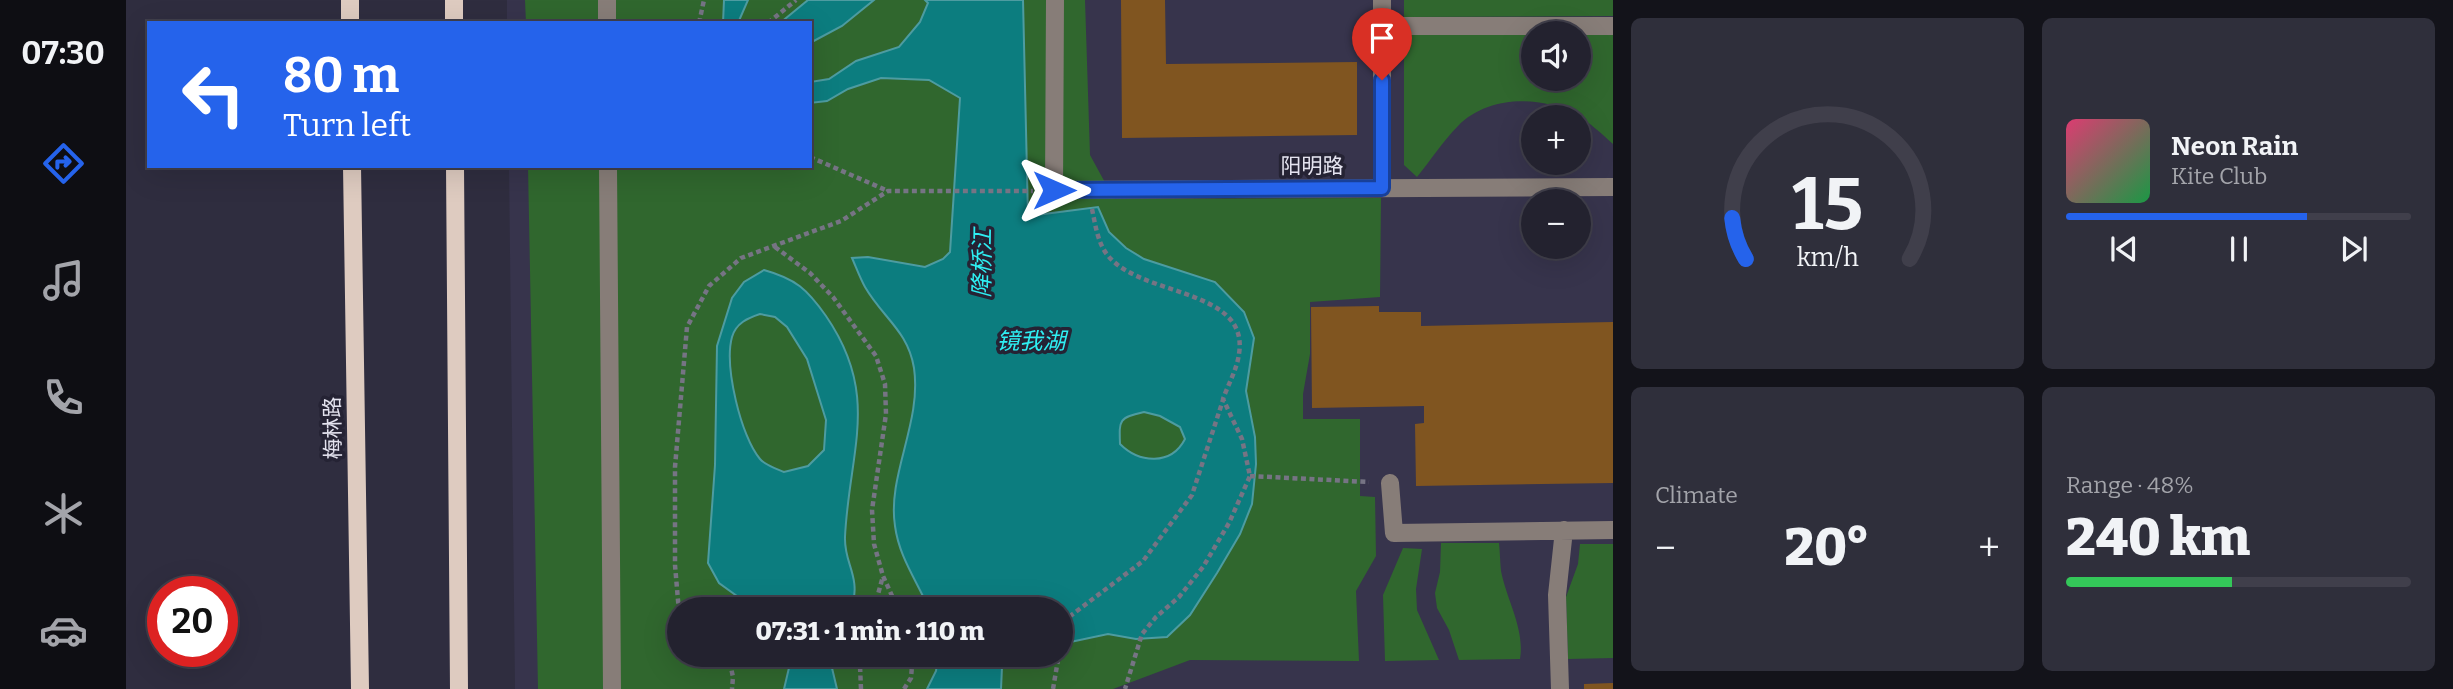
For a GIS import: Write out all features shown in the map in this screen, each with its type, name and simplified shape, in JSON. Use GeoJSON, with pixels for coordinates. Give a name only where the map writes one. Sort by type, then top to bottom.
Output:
{"type":"FeatureCollection","features":[{"type":"Feature","properties":{"kind":"main road"},"geometry":{"type":"LineString","coordinates":[[350,0],[350,21]]}},
{"type":"Feature","properties":{"kind":"main road"},"geometry":{"type":"LineString","coordinates":[[454,0],[454,21]]}},
{"type":"Feature","properties":{"kind":"main road","name":"梅林路"},"geometry":{"type":"LineString","coordinates":[[352,168],[360,689]]}},
{"type":"Feature","properties":{"kind":"main road"},"geometry":{"type":"LineString","coordinates":[[456,168],[459,689]]}},
{"type":"Feature","properties":{"kind":"street"},"geometry":{"type":"LineString","coordinates":[[607,0],[607,21]]}},
{"type":"Feature","properties":{"kind":"street"},"geometry":{"type":"LineString","coordinates":[[1047,190],[1055,0]]}},
{"type":"Feature","properties":{"kind":"street"},"geometry":{"type":"LineString","coordinates":[[1382,0],[1382,188]]}},
{"type":"Feature","properties":{"kind":"street"},"geometry":{"type":"LineString","coordinates":[[1382,26],[1613,26]]}},
{"type":"Feature","properties":{"kind":"street"},"geometry":{"type":"LineString","coordinates":[[608,168],[612,689]]}},
{"type":"Feature","properties":{"kind":"street","name":"阳明路"},"geometry":{"type":"LineString","coordinates":[[1047,190],[1613,187]]}},
{"type":"Feature","properties":{"kind":"street"},"geometry":{"type":"LineString","coordinates":[[1391,483],[1394,533],[1613,530]]}},
{"type":"Feature","properties":{"kind":"street"},"geometry":{"type":"LineString","coordinates":[[1560,689],[1557,594],[1564,530]]}},
{"type":"Feature","properties":{"kind":"path"},"geometry":{"type":"LineString","coordinates":[[699,21],[704,0]]}},
{"type":"Feature","properties":{"kind":"path"},"geometry":{"type":"LineString","coordinates":[[770,21],[796,0]]}},
{"type":"Feature","properties":{"kind":"path"},"geometry":{"type":"LineString","coordinates":[[812,157],[888,191],[1047,190]]}},
{"type":"Feature","properties":{"kind":"path"},"geometry":{"type":"LineString","coordinates":[[678,597],[675,467],[687,327],[709,286],[741,258],[841,221],[888,191]]}},
{"type":"Feature","properties":{"kind":"path"},"geometry":{"type":"LineString","coordinates":[[1073,614],[1143,561],[1192,495],[1240,354],[1232,320],[1206,301],[1146,282],[1113,261],[1104,251],[1096,229],[1089,191]]}},
{"type":"Feature","properties":{"kind":"path"},"geometry":{"type":"LineString","coordinates":[[775,247],[810,273],[833,297],[876,356],[885,384],[886,414],[872,510],[874,544],[893,597]]}},
{"type":"Feature","properties":{"kind":"path"},"geometry":{"type":"LineString","coordinates":[[1125,689],[1142,635],[1156,617],[1180,597],[1203,567],[1229,523],[1250,476],[1242,439],[1223,399]]}},
{"type":"Feature","properties":{"kind":"path"},"geometry":{"type":"LineString","coordinates":[[1250,476],[1391,483]]}},
{"type":"Feature","properties":{"kind":"path"},"geometry":{"type":"LineString","coordinates":[[877,597],[883,576]]}},
{"type":"Feature","properties":{"kind":"path"},"geometry":{"type":"LineString","coordinates":[[730,667],[732,689]]}},
{"type":"Feature","properties":{"kind":"path"},"geometry":{"type":"LineString","coordinates":[[860,667],[861,689]]}},
{"type":"Feature","properties":{"kind":"path"},"geometry":{"type":"LineString","coordinates":[[904,689],[911,678],[911,667]]}},
{"type":"Feature","properties":{"kind":"path"},"geometry":{"type":"LineString","coordinates":[[1054,689],[1057,667]]}},
{"type":"Feature","properties":{"kind":"shaded area"},"geometry":{"type":"Polygon","coordinates":[[[507,0],[1613,0],[1613,689],[515,689],[509,168],[812,168],[812,21],[507,21],[507,0]]]}},
{"type":"Feature","properties":{"kind":"shaded area"},"geometry":{"type":"Polygon","coordinates":[[[525,0],[1085,0],[1090,155],[1114,199],[1381,198],[1380,297],[1310,302],[1310,354],[1303,394],[1303,419],[1360,419],[1360,496],[1375,497],[1376,556],[1356,591],[1359,661],[1190,660],[1113,689],[538,689],[528,168],[812,168],[812,21],[526,21],[525,0]]]}},
{"type":"Feature","properties":{"kind":"shaded area"},"geometry":{"type":"Polygon","coordinates":[[[1404,0],[1613,0],[1613,16],[1404,17],[1404,0]]]}},
{"type":"Feature","properties":{"kind":"shaded area"},"geometry":{"type":"Polygon","coordinates":[[[1521,32],[1521,91],[1591,91],[1591,32],[1613,32],[1613,144],[1591,126],[1591,105],[1514,102],[1498,104],[1470,116],[1442,144],[1417,177],[1404,165],[1404,33],[1521,32]]]}},
{"type":"Feature","properties":{"kind":"shaded area"},"geometry":{"type":"Polygon","coordinates":[[[1441,543],[1499,543],[1501,571],[1520,637],[1520,659],[1459,660],[1449,630],[1437,608],[1435,593],[1440,572],[1441,543]]]}},
{"type":"Feature","properties":{"kind":"shaded area"},"geometry":{"type":"Polygon","coordinates":[[[1580,544],[1613,544],[1613,658],[1568,659],[1566,597],[1578,564],[1580,544]]]}},
{"type":"Feature","properties":{"kind":"shaded area"},"geometry":{"type":"Polygon","coordinates":[[[1403,548],[1422,549],[1416,589],[1417,610],[1439,660],[1385,661],[1383,595],[1403,548]]]}},
{"type":"Feature","properties":{"kind":"water"},"geometry":{"type":"Polygon","coordinates":[[[724,0],[748,0],[739,21],[723,21],[724,0]]]}},
{"type":"Feature","properties":{"kind":"water"},"geometry":{"type":"Polygon","coordinates":[[[808,0],[874,0],[842,26],[812,42],[812,21],[782,21],[808,0]]]}},
{"type":"Feature","properties":{"kind":"water","name":"镜我湖"},"geometry":{"type":"Polygon","coordinates":[[[925,0],[1023,0],[1028,216],[1098,207],[1109,232],[1126,248],[1144,259],[1215,282],[1244,312],[1254,338],[1246,391],[1255,437],[1256,464],[1252,504],[1240,534],[1217,573],[1190,615],[1167,637],[1136,639],[1108,634],[1073,641],[1073,597],[923,597],[909,569],[897,537],[894,507],[913,409],[914,368],[901,334],[872,298],[852,258],[868,257],[925,267],[943,259],[950,252],[960,98],[929,80],[881,78],[848,89],[827,101],[812,103],[812,82],[829,79],[856,61],[899,47],[920,22],[928,3],[925,0]],[[1144,412],[1125,418],[1120,429],[1120,444],[1145,458],[1154,459],[1172,454],[1185,439],[1180,427],[1160,416],[1144,412]]]}},
{"type":"Feature","properties":{"kind":"water"},"geometry":{"type":"Polygon","coordinates":[[[764,270],[785,277],[800,286],[813,299],[843,345],[853,372],[857,398],[858,424],[845,537],[855,587],[854,597],[738,597],[719,583],[708,563],[715,465],[717,346],[732,298],[744,282],[764,270]],[[760,314],[747,319],[734,332],[730,350],[732,383],[746,435],[762,461],[784,472],[808,466],[824,450],[826,420],[807,359],[787,327],[775,317],[760,314]]]}},
{"type":"Feature","properties":{"kind":"water"},"geometry":{"type":"Polygon","coordinates":[[[789,667],[832,667],[837,689],[784,689],[789,667]]]}},
{"type":"Feature","properties":{"kind":"water"},"geometry":{"type":"Polygon","coordinates":[[[936,667],[1002,667],[1001,689],[927,689],[936,667]]]}},
{"type":"Feature","properties":{"kind":"building"},"geometry":{"type":"Polygon","coordinates":[[[1121,0],[1165,0],[1166,64],[1357,62],[1357,135],[1122,138],[1121,0]]]}},
{"type":"Feature","properties":{"kind":"building"},"geometry":{"type":"Polygon","coordinates":[[[1379,306],[1379,312],[1421,312],[1421,326],[1613,322],[1613,483],[1416,486],[1415,424],[1424,423],[1424,406],[1312,408],[1311,307],[1379,306]]]}},
{"type":"Feature","properties":{"kind":"building"},"geometry":{"type":"Polygon","coordinates":[[[1613,683],[1613,689],[1584,689],[1584,684],[1613,683]]]}},
{"type":"Feature","properties":{"kind":"route"},"geometry":{"type":"LineString","coordinates":[[1054,190],[1382,188],[1382,80]]}},
{"type":"Feature","properties":{"kind":"water label","name":"降桥江"},"geometry":{"type":"Point","coordinates":[982,263]}}]}
